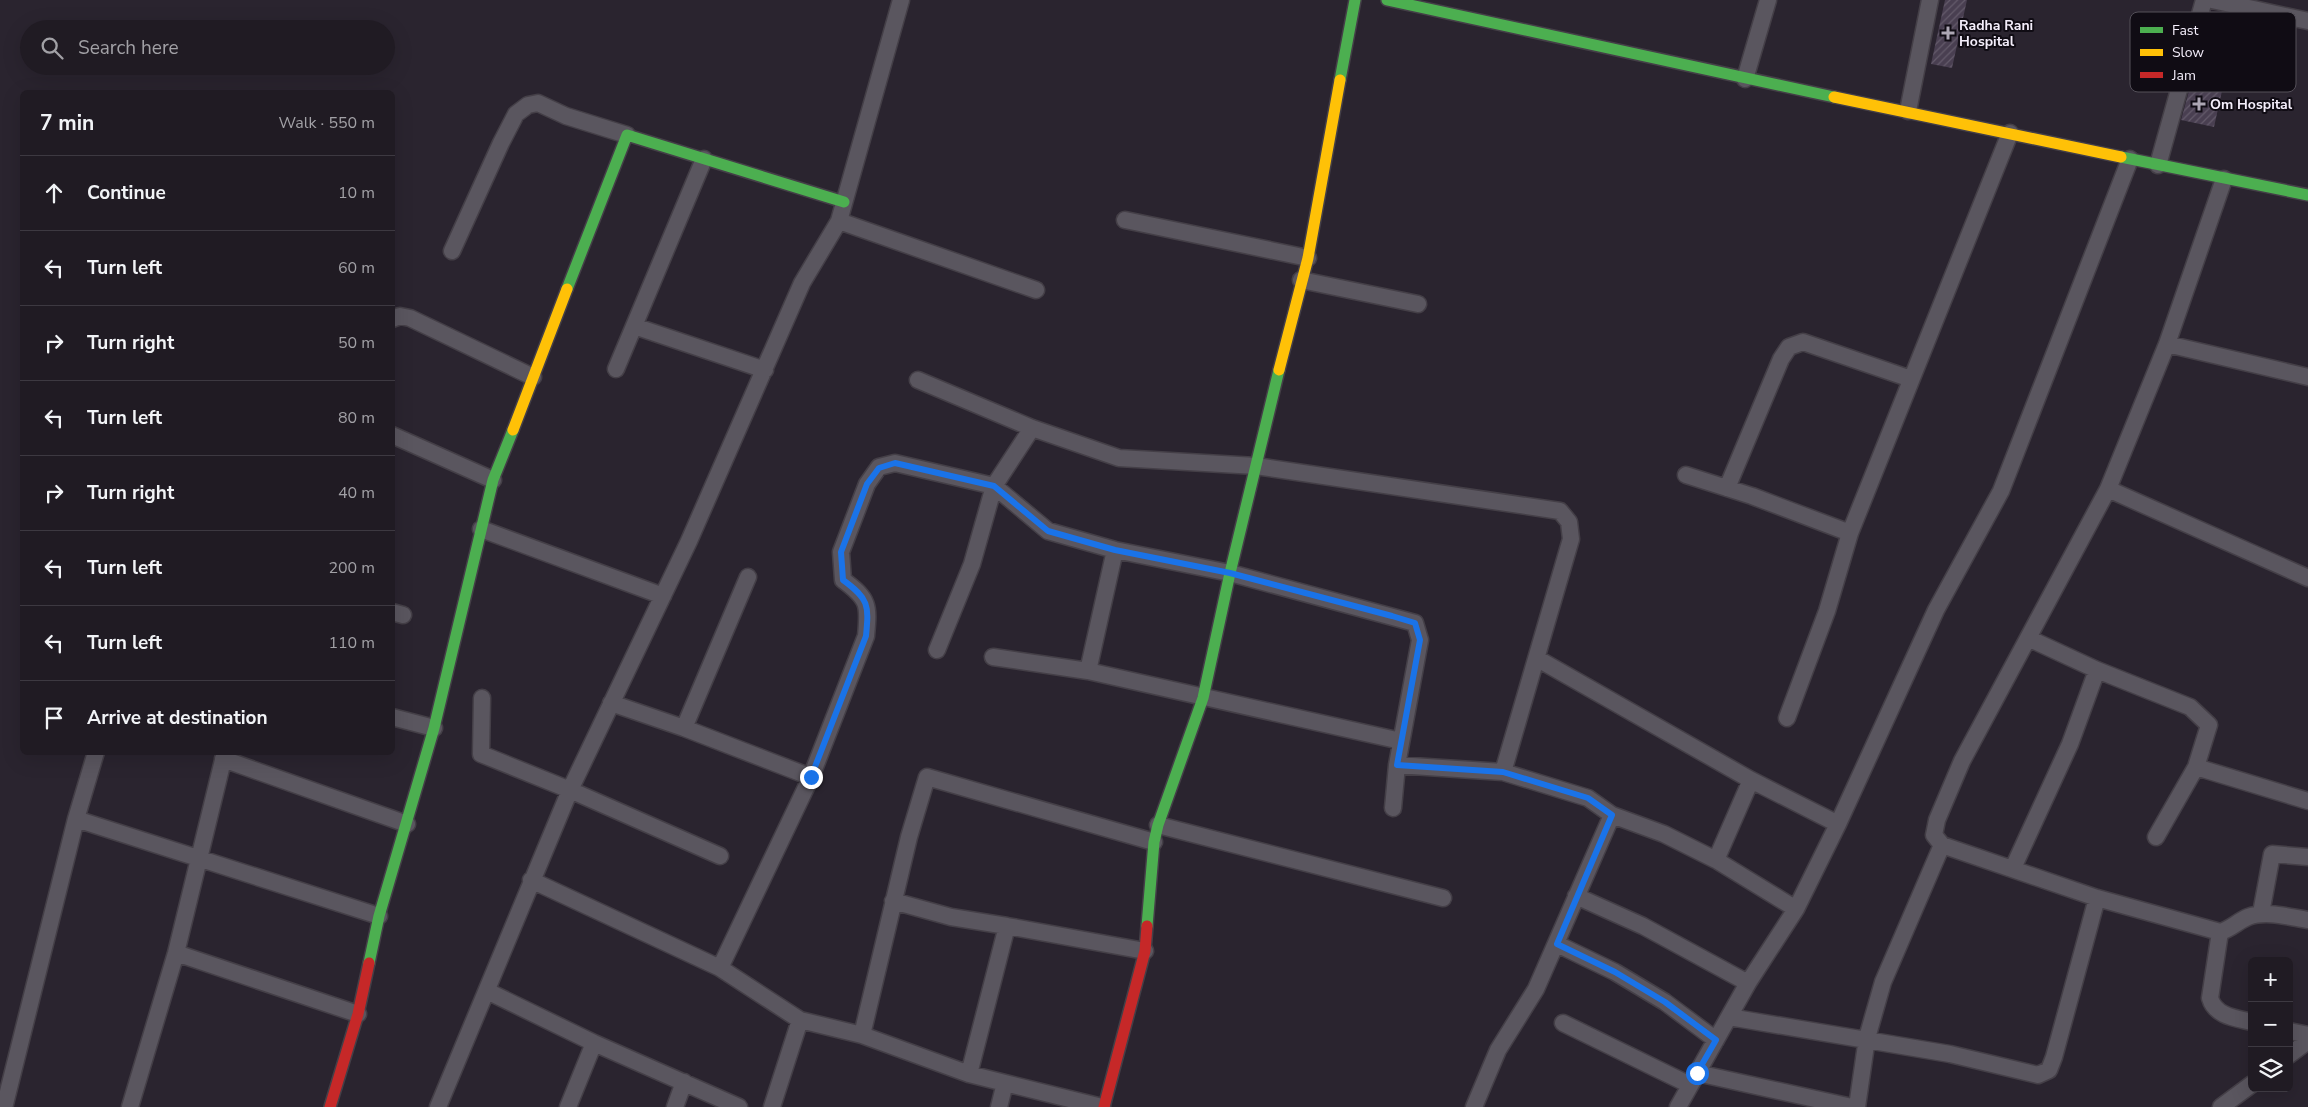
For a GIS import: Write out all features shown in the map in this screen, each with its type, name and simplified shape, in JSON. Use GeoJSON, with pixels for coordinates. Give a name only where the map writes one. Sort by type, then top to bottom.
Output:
{"type":"FeatureCollection","features":[{"type":"Feature","properties":{"kind":"street"},"geometry":{"type":"LineString","coordinates":[[438,1107],[570,790],[663,596],[802,283],[839,221],[901,0]]}},
{"type":"Feature","properties":{"kind":"street"},"geometry":{"type":"LineString","coordinates":[[531,880],[720,968],[800,1020],[862,1035],[969,1074],[1103,1107],[1145,952],[1154,842],[1158,825],[1203,698],[1230,573],[1301,280],[1308,258],[1355,0]]}},
{"type":"Feature","properties":{"kind":"street"},"geometry":{"type":"LineString","coordinates":[[1387,0],[1745,79],[1908,111],[2224,179],[2308,195]]}},
{"type":"Feature","properties":{"kind":"street"},"geometry":{"type":"LineString","coordinates":[[1745,79],[1768,0]]}},
{"type":"Feature","properties":{"kind":"street"},"geometry":{"type":"LineString","coordinates":[[1908,111],[1930,0]]}},
{"type":"Feature","properties":{"kind":"street"},"geometry":{"type":"LineString","coordinates":[[2212,0],[2267,12]]}},
{"type":"Feature","properties":{"kind":"street"},"geometry":{"type":"LineString","coordinates":[[2158,164],[2178,92]]}},
{"type":"Feature","properties":{"kind":"street"},"geometry":{"type":"LineString","coordinates":[[452,251],[500,143],[516,114],[528,105],[538,103],[566,116],[844,202]]}},
{"type":"Feature","properties":{"kind":"street"},"geometry":{"type":"LineString","coordinates":[[1787,718],[1827,611],[1850,533],[2010,133]]}},
{"type":"Feature","properties":{"kind":"street"},"geometry":{"type":"LineString","coordinates":[[330,1107],[358,1014],[379,916],[434,728],[493,480],[627,135]]}},
{"type":"Feature","properties":{"kind":"street"},"geometry":{"type":"LineString","coordinates":[[616,369],[704,158]]}},
{"type":"Feature","properties":{"kind":"street"},"geometry":{"type":"LineString","coordinates":[[1678,1107],[1748,983],[1796,909],[1838,824],[1936,610],[2001,491],[2130,159]]}},
{"type":"Feature","properties":{"kind":"street"},"geometry":{"type":"LineString","coordinates":[[2224,179],[2167,344],[2108,489],[1962,761],[1943,805],[1934,835],[1942,844],[2097,898],[2220,932],[2229,930],[2249,916],[2261,913],[2308,920]]}},
{"type":"Feature","properties":{"kind":"street"},"geometry":{"type":"LineString","coordinates":[[1125,220],[1308,258]]}},
{"type":"Feature","properties":{"kind":"street"},"geometry":{"type":"LineString","coordinates":[[839,221],[1036,290]]}},
{"type":"Feature","properties":{"kind":"street"},"geometry":{"type":"LineString","coordinates":[[1301,280],[1418,304]]}},
{"type":"Feature","properties":{"kind":"street"},"geometry":{"type":"LineString","coordinates":[[395,318],[400,316],[410,318],[533,377]]}},
{"type":"Feature","properties":{"kind":"street"},"geometry":{"type":"LineString","coordinates":[[634,326],[765,370]]}},
{"type":"Feature","properties":{"kind":"street"},"geometry":{"type":"LineString","coordinates":[[1728,488],[1781,359],[1790,347],[1803,342],[1911,379]]}},
{"type":"Feature","properties":{"kind":"street"},"geometry":{"type":"LineString","coordinates":[[2167,344],[2308,377]]}},
{"type":"Feature","properties":{"kind":"street"},"geometry":{"type":"LineString","coordinates":[[918,380],[1032,428],[1119,458],[1256,466],[1560,511],[1569,522],[1571,539],[1538,659],[1503,772]]}},
{"type":"Feature","properties":{"kind":"street"},"geometry":{"type":"LineString","coordinates":[[937,650],[972,564],[994,486],[1032,428]]}},
{"type":"Feature","properties":{"kind":"street"},"geometry":{"type":"LineString","coordinates":[[395,436],[493,480]]}},
{"type":"Feature","properties":{"kind":"street"},"geometry":{"type":"LineString","coordinates":[[720,968],[811,777],[866,636],[868,611],[860,593],[843,580],[840,564],[841,552],[867,484],[879,468],[895,463],[994,486],[1048,531],[1115,550],[1230,573],[1415,623],[1420,640],[1397,765],[1393,808]]}},
{"type":"Feature","properties":{"kind":"street"},"geometry":{"type":"LineString","coordinates":[[1686,475],[1728,488],[1850,533]]}},
{"type":"Feature","properties":{"kind":"street"},"geometry":{"type":"LineString","coordinates":[[2108,489],[2308,578]]}},
{"type":"Feature","properties":{"kind":"street"},"geometry":{"type":"LineString","coordinates":[[481,529],[663,596]]}},
{"type":"Feature","properties":{"kind":"street"},"geometry":{"type":"LineString","coordinates":[[1088,671],[1115,550]]}},
{"type":"Feature","properties":{"kind":"street"},"geometry":{"type":"LineString","coordinates":[[684,728],[748,577]]}},
{"type":"Feature","properties":{"kind":"street"},"geometry":{"type":"LineString","coordinates":[[2028,638],[2097,670],[2190,707],[2209,725],[2196,767],[2156,838]]}},
{"type":"Feature","properties":{"kind":"street"},"geometry":{"type":"LineString","coordinates":[[993,657],[1088,671],[1401,741]]}},
{"type":"Feature","properties":{"kind":"street"},"geometry":{"type":"LineString","coordinates":[[1538,659],[1751,780],[1838,824]]}},
{"type":"Feature","properties":{"kind":"street"},"geometry":{"type":"LineString","coordinates":[[2013,868],[2070,744],[2097,670]]}},
{"type":"Feature","properties":{"kind":"street"},"geometry":{"type":"LineString","coordinates":[[482,698],[481,754],[570,790],[720,856]]}},
{"type":"Feature","properties":{"kind":"street"},"geometry":{"type":"LineString","coordinates":[[612,703],[684,728],[811,777]]}},
{"type":"Feature","properties":{"kind":"street"},"geometry":{"type":"LineString","coordinates":[[395,719],[434,728]]}},
{"type":"Feature","properties":{"kind":"street"},"geometry":{"type":"LineString","coordinates":[[8,1105],[76,819],[95,755]]}},
{"type":"Feature","properties":{"kind":"street"},"geometry":{"type":"LineString","coordinates":[[130,1107],[176,953],[224,756],[407,824]]}},
{"type":"Feature","properties":{"kind":"street"},"geometry":{"type":"LineString","coordinates":[[1397,765],[1503,772],[1588,798],[1612,815],[1664,834],[1716,860],[1796,909]]}},
{"type":"Feature","properties":{"kind":"street"},"geometry":{"type":"LineString","coordinates":[[2196,767],[2308,801]]}},
{"type":"Feature","properties":{"kind":"street"},"geometry":{"type":"LineString","coordinates":[[862,1035],[909,837],[927,777],[1154,842]]}},
{"type":"Feature","properties":{"kind":"street"},"geometry":{"type":"LineString","coordinates":[[1716,860],[1751,780]]}},
{"type":"Feature","properties":{"kind":"street"},"geometry":{"type":"LineString","coordinates":[[1474,1107],[1498,1050],[1536,989],[1612,815]]}},
{"type":"Feature","properties":{"kind":"street"},"geometry":{"type":"LineString","coordinates":[[76,819],[379,916]]}},
{"type":"Feature","properties":{"kind":"street"},"geometry":{"type":"LineString","coordinates":[[1158,825],[1443,898]]}},
{"type":"Feature","properties":{"kind":"street"},"geometry":{"type":"LineString","coordinates":[[1857,1107],[1867,1038],[1883,982],[1942,844]]}},
{"type":"Feature","properties":{"kind":"street"},"geometry":{"type":"LineString","coordinates":[[2261,913],[2272,854],[2308,857]]}},
{"type":"Feature","properties":{"kind":"street"},"geometry":{"type":"LineString","coordinates":[[1576,896],[1643,926],[1748,983]]}},
{"type":"Feature","properties":{"kind":"street"},"geometry":{"type":"LineString","coordinates":[[1729,1016],[1867,1038],[1950,1054],[2018,1072],[2038,1075],[2049,1070],[2097,898]]}},
{"type":"Feature","properties":{"kind":"street"},"geometry":{"type":"LineString","coordinates":[[893,901],[951,917],[1145,952]]}},
{"type":"Feature","properties":{"kind":"street"},"geometry":{"type":"LineString","coordinates":[[969,1074],[1007,926]]}},
{"type":"Feature","properties":{"kind":"street"},"geometry":{"type":"LineString","coordinates":[[2220,932],[2210,992],[2212,1006],[2219,1012],[2248,1021]]}},
{"type":"Feature","properties":{"kind":"street"},"geometry":{"type":"LineString","coordinates":[[1557,944],[1615,972],[1665,1002],[1716,1040]]}},
{"type":"Feature","properties":{"kind":"street"},"geometry":{"type":"LineString","coordinates":[[176,953],[358,1014]]}},
{"type":"Feature","properties":{"kind":"street"},"geometry":{"type":"LineString","coordinates":[[487,991],[594,1043],[739,1107]]}},
{"type":"Feature","properties":{"kind":"street"},"geometry":{"type":"LineString","coordinates":[[772,1107],[800,1020]]}},
{"type":"Feature","properties":{"kind":"street"},"geometry":{"type":"LineString","coordinates":[[1563,1023],[1693,1079],[1852,1107]]}},
{"type":"Feature","properties":{"kind":"street"},"geometry":{"type":"LineString","coordinates":[[2293,1032],[2308,1035]]}},
{"type":"Feature","properties":{"kind":"street"},"geometry":{"type":"LineString","coordinates":[[2293,1053],[2308,1041]]}},
{"type":"Feature","properties":{"kind":"street"},"geometry":{"type":"LineString","coordinates":[[568,1107],[594,1043]]}},
{"type":"Feature","properties":{"kind":"street"},"geometry":{"type":"LineString","coordinates":[[675,1107],[684,1082]]}},
{"type":"Feature","properties":{"kind":"street"},"geometry":{"type":"LineString","coordinates":[[999,1107],[1005,1083]]}},
{"type":"Feature","properties":{"kind":"street"},"geometry":{"type":"LineString","coordinates":[[2220,1107],[2248,1087]]}},
{"type":"Feature","properties":{"kind":"building"},"geometry":{"type":"Polygon","coordinates":[[[1945,0],[1967,0],[1952,68],[1931,64],[1945,0]]]}},
{"type":"Feature","properties":{"kind":"building"},"geometry":{"type":"Polygon","coordinates":[[[2189,92],[2222,92],[2214,127],[2181,120],[2189,92]]]}},
{"type":"Feature","properties":{"kind":"traffic: fast"},"geometry":{"type":"LineString","coordinates":[[1340,80],[1355,0]]}},
{"type":"Feature","properties":{"kind":"traffic: fast"},"geometry":{"type":"LineString","coordinates":[[1387,0],[1834,97]]}},
{"type":"Feature","properties":{"kind":"traffic: fast"},"geometry":{"type":"LineString","coordinates":[[567,289],[627,135],[844,202]]}},
{"type":"Feature","properties":{"kind":"traffic: fast"},"geometry":{"type":"LineString","coordinates":[[2121,157],[2308,195]]}},
{"type":"Feature","properties":{"kind":"traffic: fast"},"geometry":{"type":"LineString","coordinates":[[1147,926],[1154,842],[1158,825],[1203,698],[1230,573],[1279,370]]}},
{"type":"Feature","properties":{"kind":"traffic: fast"},"geometry":{"type":"LineString","coordinates":[[369,963],[379,916],[434,728],[493,480],[513,430]]}},
{"type":"Feature","properties":{"kind":"traffic: slow"},"geometry":{"type":"LineString","coordinates":[[1279,370],[1308,258],[1340,80]]}},
{"type":"Feature","properties":{"kind":"traffic: slow"},"geometry":{"type":"LineString","coordinates":[[1834,97],[2121,157]]}},
{"type":"Feature","properties":{"kind":"traffic: slow"},"geometry":{"type":"LineString","coordinates":[[513,430],[567,289]]}},
{"type":"Feature","properties":{"kind":"traffic: jam"},"geometry":{"type":"LineString","coordinates":[[1104,1107],[1145,951],[1147,926]]}},
{"type":"Feature","properties":{"kind":"traffic: jam"},"geometry":{"type":"LineString","coordinates":[[330,1107],[358,1014],[369,963]]}},
{"type":"Feature","properties":{"kind":"place","name":"Radha Rani Hospital"},"geometry":{"type":"Point","coordinates":[1948,33]}},
{"type":"Feature","properties":{"kind":"place","name":"Om Hospital"},"geometry":{"type":"Point","coordinates":[2199,104]}},
{"type":"Feature","properties":{"kind":"route"},"geometry":{"type":"LineString","coordinates":[[811,777],[866,636],[868,611],[860,593],[843,580],[840,564],[841,552],[867,484],[879,468],[895,463],[994,486],[1048,531],[1115,550],[1230,573],[1415,623],[1420,640],[1397,765],[1503,772],[1588,798],[1612,815],[1557,944],[1615,972],[1665,1002],[1716,1040],[1697,1073]]}}]}
